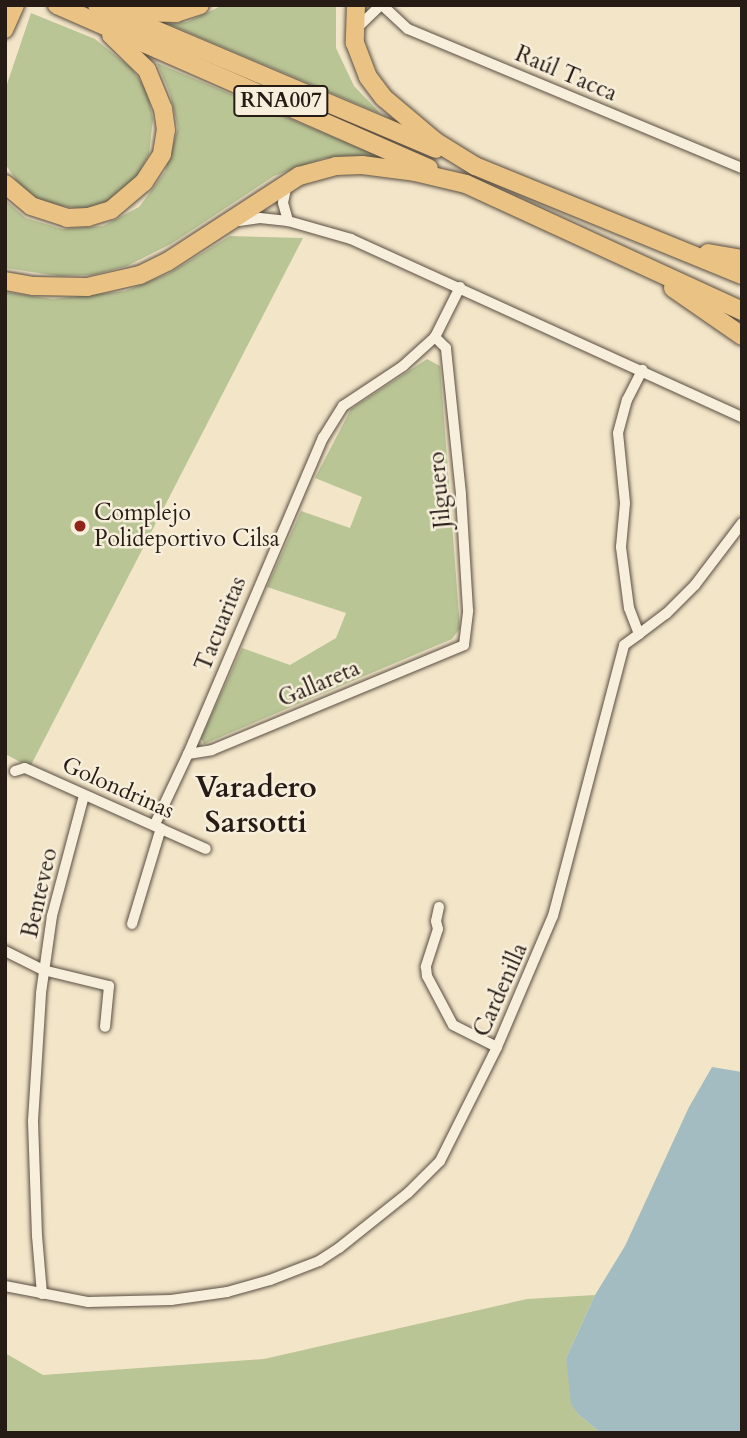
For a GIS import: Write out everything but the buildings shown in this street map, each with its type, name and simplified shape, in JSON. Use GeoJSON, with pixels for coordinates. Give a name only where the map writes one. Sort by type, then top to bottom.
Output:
{"type":"FeatureCollection","features":[{"type":"Feature","properties":{"kind":"highway"},"geometry":{"type":"LineString","coordinates":[[99,12],[146,15],[176,13],[200,5]]}},
{"type":"Feature","properties":{"kind":"highway"},"geometry":{"type":"LineString","coordinates":[[356,5],[355,43],[362,68],[374,87],[425,133],[475,166]]}},
{"type":"Feature","properties":{"kind":"highway","name":"RNA007"},"geometry":{"type":"LineString","coordinates":[[58,6],[99,12],[742,275]]}},
{"type":"Feature","properties":{"kind":"highway"},"geometry":{"type":"LineString","coordinates":[[5,184],[15,195],[47,213],[67,218],[88,217],[111,210],[128,199],[162,153],[166,130],[153,79],[99,12]]}},
{"type":"Feature","properties":{"kind":"highway","name":"RNA007"},"geometry":{"type":"LineString","coordinates":[[99,12],[742,311]]}},
{"type":"Feature","properties":{"kind":"highway"},"geometry":{"type":"LineString","coordinates":[[5,281],[61,287],[114,283],[167,262],[288,182],[311,171],[362,165],[415,172],[466,184]]}},
{"type":"Feature","properties":{"kind":"highway","name":"RNA007"},"geometry":{"type":"LineString","coordinates":[[667,245],[742,259]]}},
{"type":"Feature","properties":{"kind":"highway","name":"RNA007"},"geometry":{"type":"LineString","coordinates":[[633,260],[742,336]]}},
{"type":"Feature","properties":{"kind":"main road"},"geometry":{"type":"LineString","coordinates":[[5,30],[16,5]]}},
{"type":"Feature","properties":{"kind":"street"},"geometry":{"type":"LineString","coordinates":[[355,29],[381,5]]}},
{"type":"Feature","properties":{"kind":"street","name":"Raúl Tacca"},"geometry":{"type":"LineString","coordinates":[[381,5],[408,29],[742,168]]}},
{"type":"Feature","properties":{"kind":"street"},"geometry":{"type":"LineString","coordinates":[[288,182],[283,203],[288,221]]}},
{"type":"Feature","properties":{"kind":"street"},"geometry":{"type":"LineString","coordinates":[[225,224],[260,218],[288,221],[351,239],[742,417]]}},
{"type":"Feature","properties":{"kind":"street","name":"Tacuaritas"},"geometry":{"type":"LineString","coordinates":[[132,924],[158,826],[282,527],[337,413],[348,401],[403,366],[435,337],[460,287]]}},
{"type":"Feature","properties":{"kind":"street","name":"Jilguero"},"geometry":{"type":"LineString","coordinates":[[435,337],[446,348],[460,480],[468,610],[464,645]]}},
{"type":"Feature","properties":{"kind":"street"},"geometry":{"type":"LineString","coordinates":[[639,634],[629,608],[621,547],[625,503],[618,433],[627,400],[642,370]]}},
{"type":"Feature","properties":{"kind":"street","name":"Cardenilla"},"geometry":{"type":"LineString","coordinates":[[5,1286],[88,1302],[171,1300],[227,1292],[319,1261],[408,1193],[440,1161],[497,1047],[553,916],[624,645],[666,614],[695,585],[742,523]]}},
{"type":"Feature","properties":{"kind":"street"},"geometry":{"type":"LineString","coordinates":[[727,542],[742,539]]}},
{"type":"Feature","properties":{"kind":"street","name":"Gallareta"},"geometry":{"type":"LineString","coordinates":[[188,754],[212,750],[464,645]]}},
{"type":"Feature","properties":{"kind":"street","name":"Golondrinas"},"geometry":{"type":"LineString","coordinates":[[15,771],[25,768],[206,849]]}},
{"type":"Feature","properties":{"kind":"street","name":"Benteveo"},"geometry":{"type":"LineString","coordinates":[[42,1294],[33,1121],[43,970],[52,916],[84,796]]}},
{"type":"Feature","properties":{"kind":"street"},"geometry":{"type":"LineString","coordinates":[[439,907],[436,921],[438,929],[426,967],[427,976],[453,1025],[497,1047]]}},
{"type":"Feature","properties":{"kind":"street"},"geometry":{"type":"LineString","coordinates":[[5,951],[43,970],[109,986],[104,1027]]}},
{"type":"Feature","properties":{"kind":"green space"},"geometry":{"type":"Polygon","coordinates":[[[223,5],[336,5],[336,48],[354,86],[381,114],[168,24],[187,22],[223,5]]]}},
{"type":"Feature","properties":{"kind":"green space"},"geometry":{"type":"Polygon","coordinates":[[[31,13],[95,39],[131,68],[147,90],[153,119],[149,154],[133,183],[110,202],[84,209],[45,204],[20,185],[5,164],[5,90],[31,13]]]}},
{"type":"Feature","properties":{"kind":"green space"},"geometry":{"type":"Polygon","coordinates":[[[157,63],[393,162],[324,158],[274,176],[171,244],[127,266],[93,275],[59,276],[5,268],[5,200],[26,218],[62,229],[103,226],[139,207],[165,172],[178,128],[170,94],[157,63]]]}},
{"type":"Feature","properties":{"kind":"green space","name":"Complejo Polideportivo Cilsa"},"geometry":{"type":"Polygon","coordinates":[[[230,236],[303,238],[30,767],[5,754],[5,292],[53,299],[125,291],[168,274],[230,236]]]}},
{"type":"Feature","properties":{"kind":"green space"},"geometry":{"type":"Polygon","coordinates":[[[427,359],[440,366],[460,628],[452,639],[204,744],[201,738],[242,648],[290,665],[336,638],[346,613],[267,587],[301,511],[350,528],[362,497],[315,478],[351,409],[427,359]]]}},
{"type":"Feature","properties":{"kind":"green space"},"geometry":{"type":"Polygon","coordinates":[[[595,1295],[566,1358],[579,1415],[601,1433],[5,1433],[5,1353],[43,1375],[264,1359],[527,1299],[595,1295]]]}},
{"type":"Feature","properties":{"kind":"water"},"geometry":{"type":"Polygon","coordinates":[[[712,1067],[742,1072],[742,1433],[601,1433],[579,1415],[571,1404],[566,1358],[595,1295],[625,1246],[689,1107],[712,1067]]]}},
{"type":"Feature","properties":{"kind":"place","name":"Complejo Polideportivo Cilsa"},"geometry":{"type":"Point","coordinates":[80,526]}},
{"type":"Feature","properties":{"kind":"district","name":"Varadero Sarsotti"},"geometry":{"type":"Point","coordinates":[256,805]}}]}
